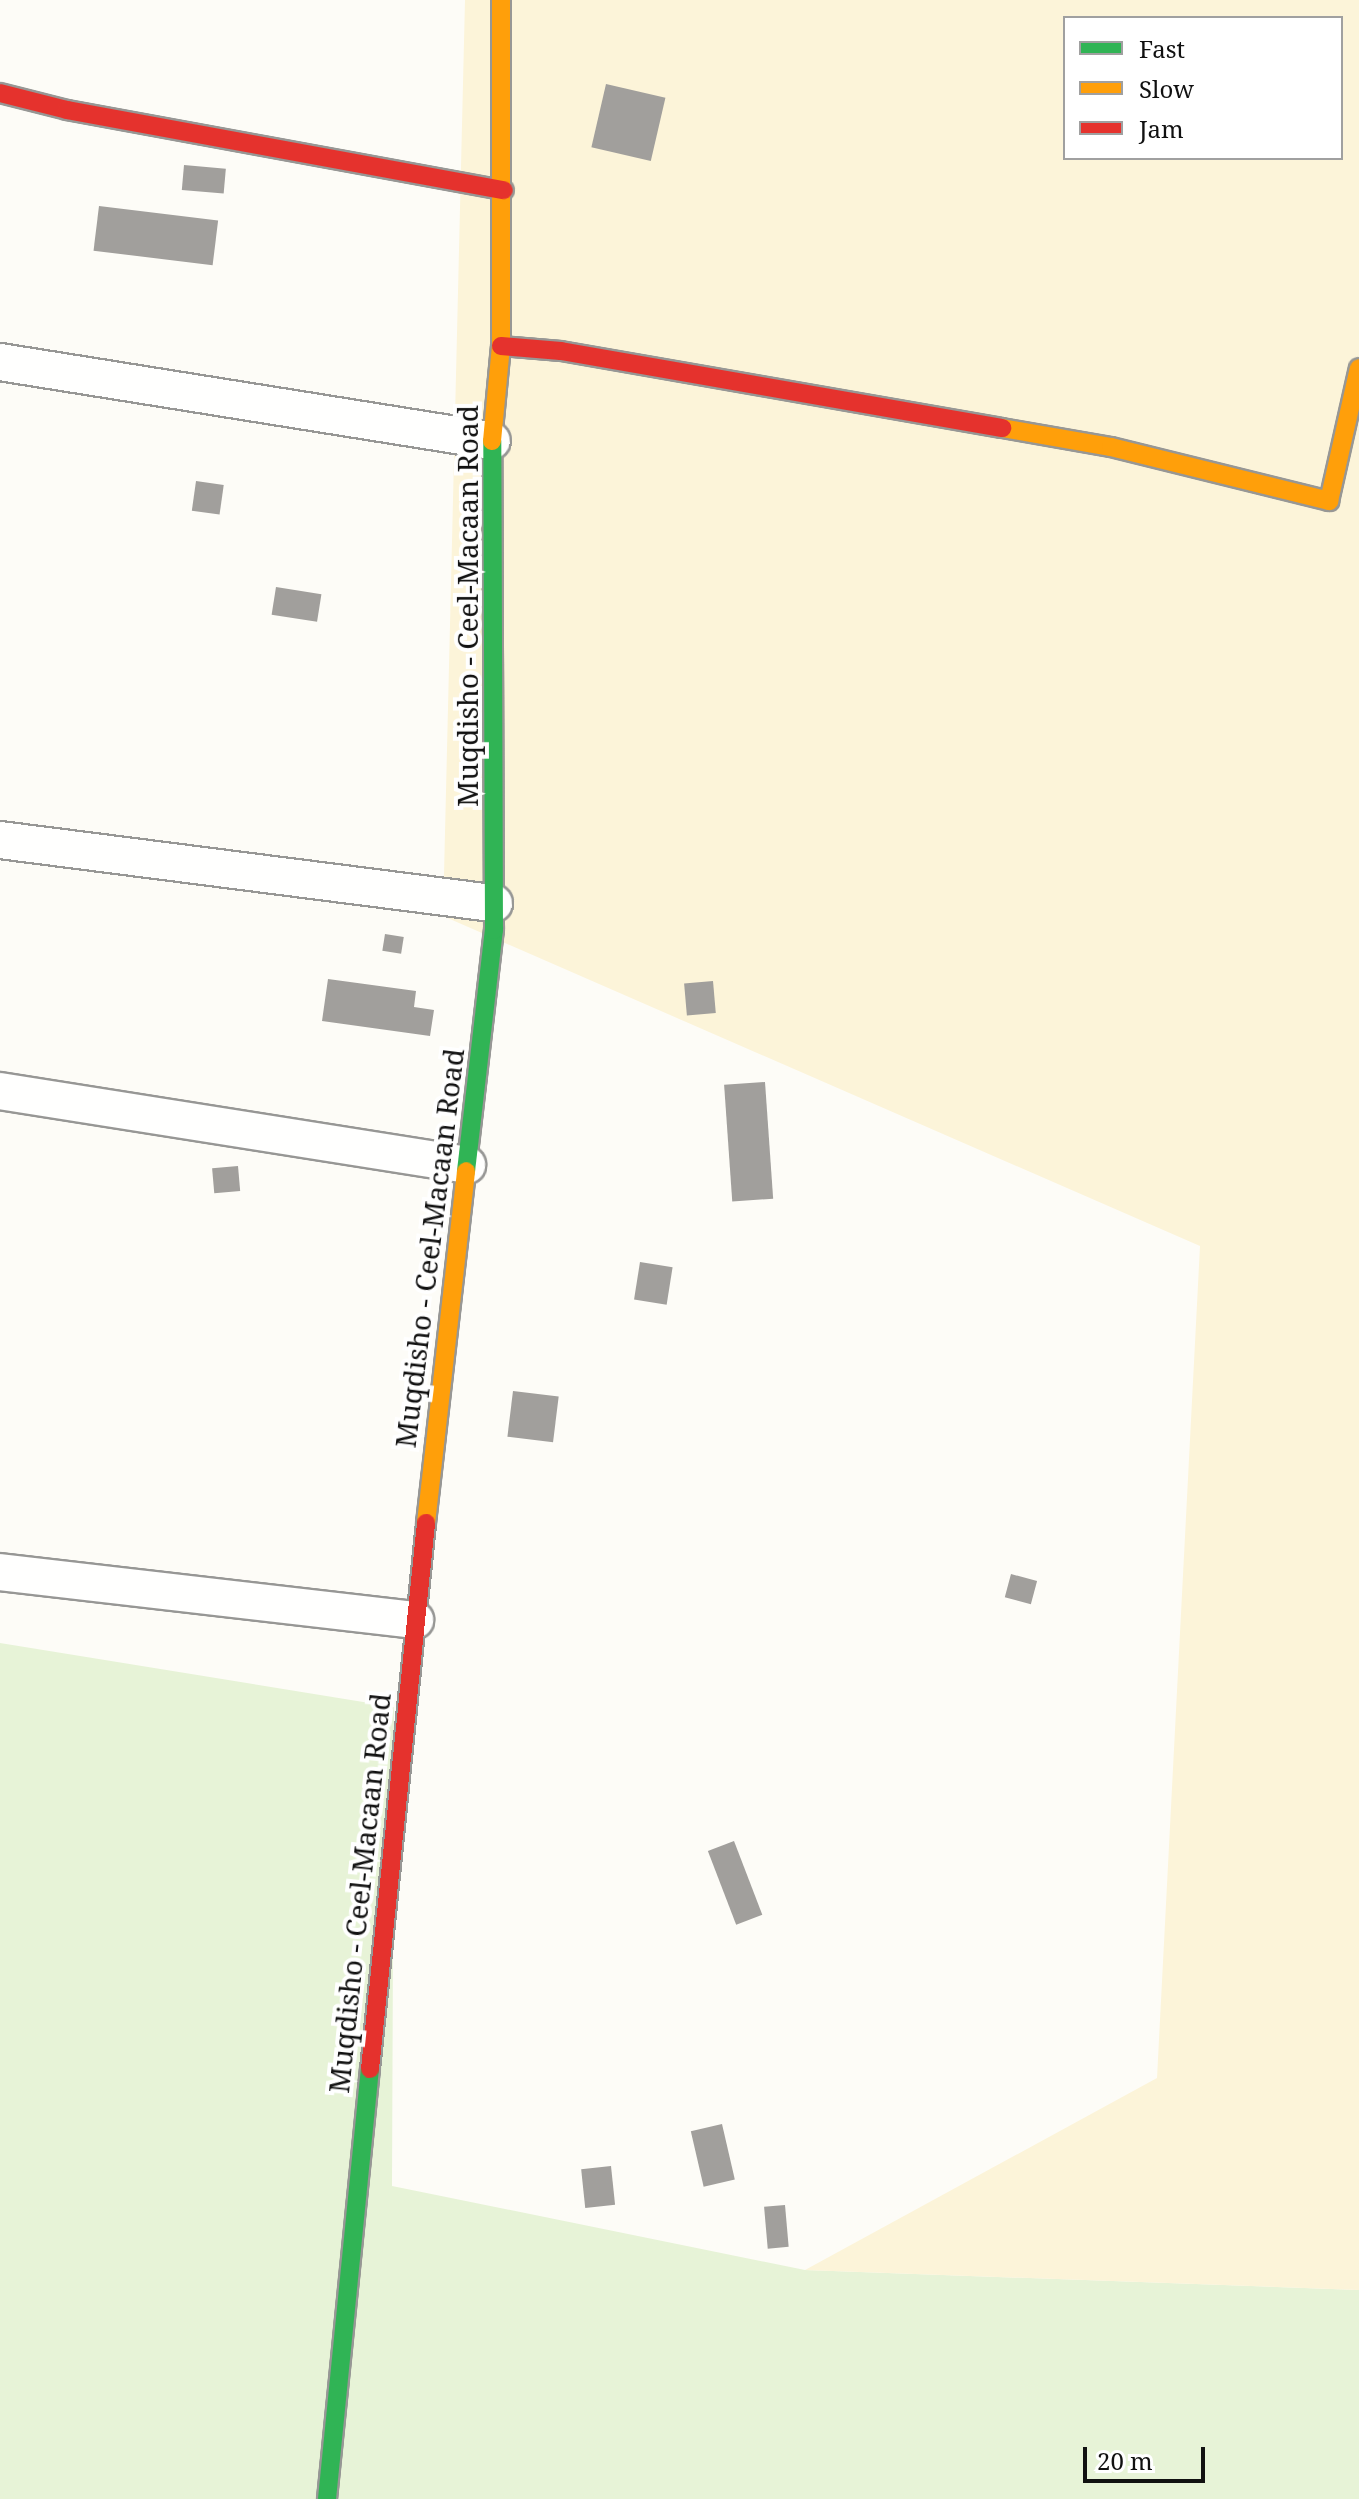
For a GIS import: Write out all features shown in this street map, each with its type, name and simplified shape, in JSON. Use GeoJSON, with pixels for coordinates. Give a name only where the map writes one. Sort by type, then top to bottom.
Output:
{"type":"FeatureCollection","features":[{"type":"Feature","properties":{"kind":"street","name":"Muqdisho - Ceel-Macaan Road"},"geometry":{"type":"LineString","coordinates":[[327,2499],[415,1620],[494,903],[492,441],[501,346],[504,190],[501,0]]}},
{"type":"Feature","properties":{"kind":"street"},"geometry":{"type":"LineString","coordinates":[[0,93],[67,110],[504,190]]}},
{"type":"Feature","properties":{"kind":"street"},"geometry":{"type":"LineString","coordinates":[[501,346],[577,353],[1111,447],[1329,501],[1359,368]]}},
{"type":"Feature","properties":{"kind":"street"},"geometry":{"type":"LineString","coordinates":[[0,362],[492,441]]}},
{"type":"Feature","properties":{"kind":"street"},"geometry":{"type":"LineString","coordinates":[[0,840],[494,903]]}},
{"type":"Feature","properties":{"kind":"street"},"geometry":{"type":"LineString","coordinates":[[0,1091],[467,1165]]}},
{"type":"Feature","properties":{"kind":"street"},"geometry":{"type":"LineString","coordinates":[[0,1572],[415,1620]]}},
{"type":"Feature","properties":{"kind":"green space"},"geometry":{"type":"Polygon","coordinates":[[[0,1643],[394,1707],[392,2186],[805,2270],[1359,2290],[1359,2499],[0,2499],[0,1643]]]}},
{"type":"Feature","properties":{"kind":"sand"},"geometry":{"type":"Polygon","coordinates":[[[465,0],[1359,0],[1359,2290],[805,2270],[1157,2078],[1200,1246],[443,916],[465,0]]]}},
{"type":"Feature","properties":{"kind":"building"},"geometry":{"type":"Polygon","coordinates":[[[606,84],[665,98],[651,161],[591,147],[606,84]]]}},
{"type":"Feature","properties":{"kind":"building"},"geometry":{"type":"Polygon","coordinates":[[[184,165],[226,169],[224,194],[182,190],[184,165]]]}},
{"type":"Feature","properties":{"kind":"building"},"geometry":{"type":"Polygon","coordinates":[[[99,206],[218,221],[213,265],[94,251],[99,206]]]}},
{"type":"Feature","properties":{"kind":"building"},"geometry":{"type":"Polygon","coordinates":[[[196,481],[224,485],[220,515],[192,511],[196,481]]]}},
{"type":"Feature","properties":{"kind":"building"},"geometry":{"type":"Polygon","coordinates":[[[276,587],[321,594],[317,622],[272,615],[276,587]]]}},
{"type":"Feature","properties":{"kind":"building"},"geometry":{"type":"Polygon","coordinates":[[[385,934],[404,937],[401,954],[382,951],[385,934]]]}},
{"type":"Feature","properties":{"kind":"building"},"geometry":{"type":"Polygon","coordinates":[[[328,979],[416,991],[414,1007],[434,1010],[430,1036],[322,1021],[328,979]]]}},
{"type":"Feature","properties":{"kind":"building"},"geometry":{"type":"Polygon","coordinates":[[[713,981],[716,1013],[687,1015],[684,984],[713,981]]]}},
{"type":"Feature","properties":{"kind":"building"},"geometry":{"type":"Polygon","coordinates":[[[765,1082],[773,1199],[732,1202],[724,1085],[765,1082]]]}},
{"type":"Feature","properties":{"kind":"building"},"geometry":{"type":"Polygon","coordinates":[[[238,1166],[240,1191],[214,1193],[212,1168],[238,1166]]]}},
{"type":"Feature","properties":{"kind":"building"},"geometry":{"type":"Polygon","coordinates":[[[640,1262],[673,1267],[667,1305],[634,1300],[640,1262]]]}},
{"type":"Feature","properties":{"kind":"building"},"geometry":{"type":"Polygon","coordinates":[[[513,1391],[559,1397],[553,1442],[507,1437],[513,1391]]]}},
{"type":"Feature","properties":{"kind":"building"},"geometry":{"type":"Polygon","coordinates":[[[1011,1574],[1037,1581],[1031,1604],[1005,1597],[1011,1574]]]}},
{"type":"Feature","properties":{"kind":"building"},"geometry":{"type":"Polygon","coordinates":[[[734,1841],[762,1915],[736,1925],[708,1851],[734,1841]]]}},
{"type":"Feature","properties":{"kind":"building"},"geometry":{"type":"Polygon","coordinates":[[[722,2124],[735,2180],[704,2187],[691,2131],[722,2124]]]}},
{"type":"Feature","properties":{"kind":"building"},"geometry":{"type":"Polygon","coordinates":[[[611,2166],[615,2205],[585,2208],[581,2169],[611,2166]]]}},
{"type":"Feature","properties":{"kind":"building"},"geometry":{"type":"Polygon","coordinates":[[[785,2205],[789,2247],[768,2249],[764,2207],[785,2205]]]}},
{"type":"Feature","properties":{"kind":"traffic: fast"},"geometry":{"type":"LineString","coordinates":[[466,1171],[494,930],[492,441]]}},
{"type":"Feature","properties":{"kind":"traffic: fast"},"geometry":{"type":"LineString","coordinates":[[327,2499],[370,2069]]}},
{"type":"Feature","properties":{"kind":"traffic: slow"},"geometry":{"type":"LineString","coordinates":[[492,441],[501,346],[501,0]]}},
{"type":"Feature","properties":{"kind":"traffic: slow"},"geometry":{"type":"LineString","coordinates":[[1002,428],[1111,447],[1329,501],[1359,368]]}},
{"type":"Feature","properties":{"kind":"traffic: slow"},"geometry":{"type":"LineString","coordinates":[[426,1523],[466,1171]]}},
{"type":"Feature","properties":{"kind":"traffic: jam"},"geometry":{"type":"LineString","coordinates":[[0,93],[67,110],[504,190]]}},
{"type":"Feature","properties":{"kind":"traffic: jam"},"geometry":{"type":"LineString","coordinates":[[501,346],[561,351],[1002,428]]}},
{"type":"Feature","properties":{"kind":"traffic: jam"},"geometry":{"type":"LineString","coordinates":[[370,2069],[426,1523]]}}]}
